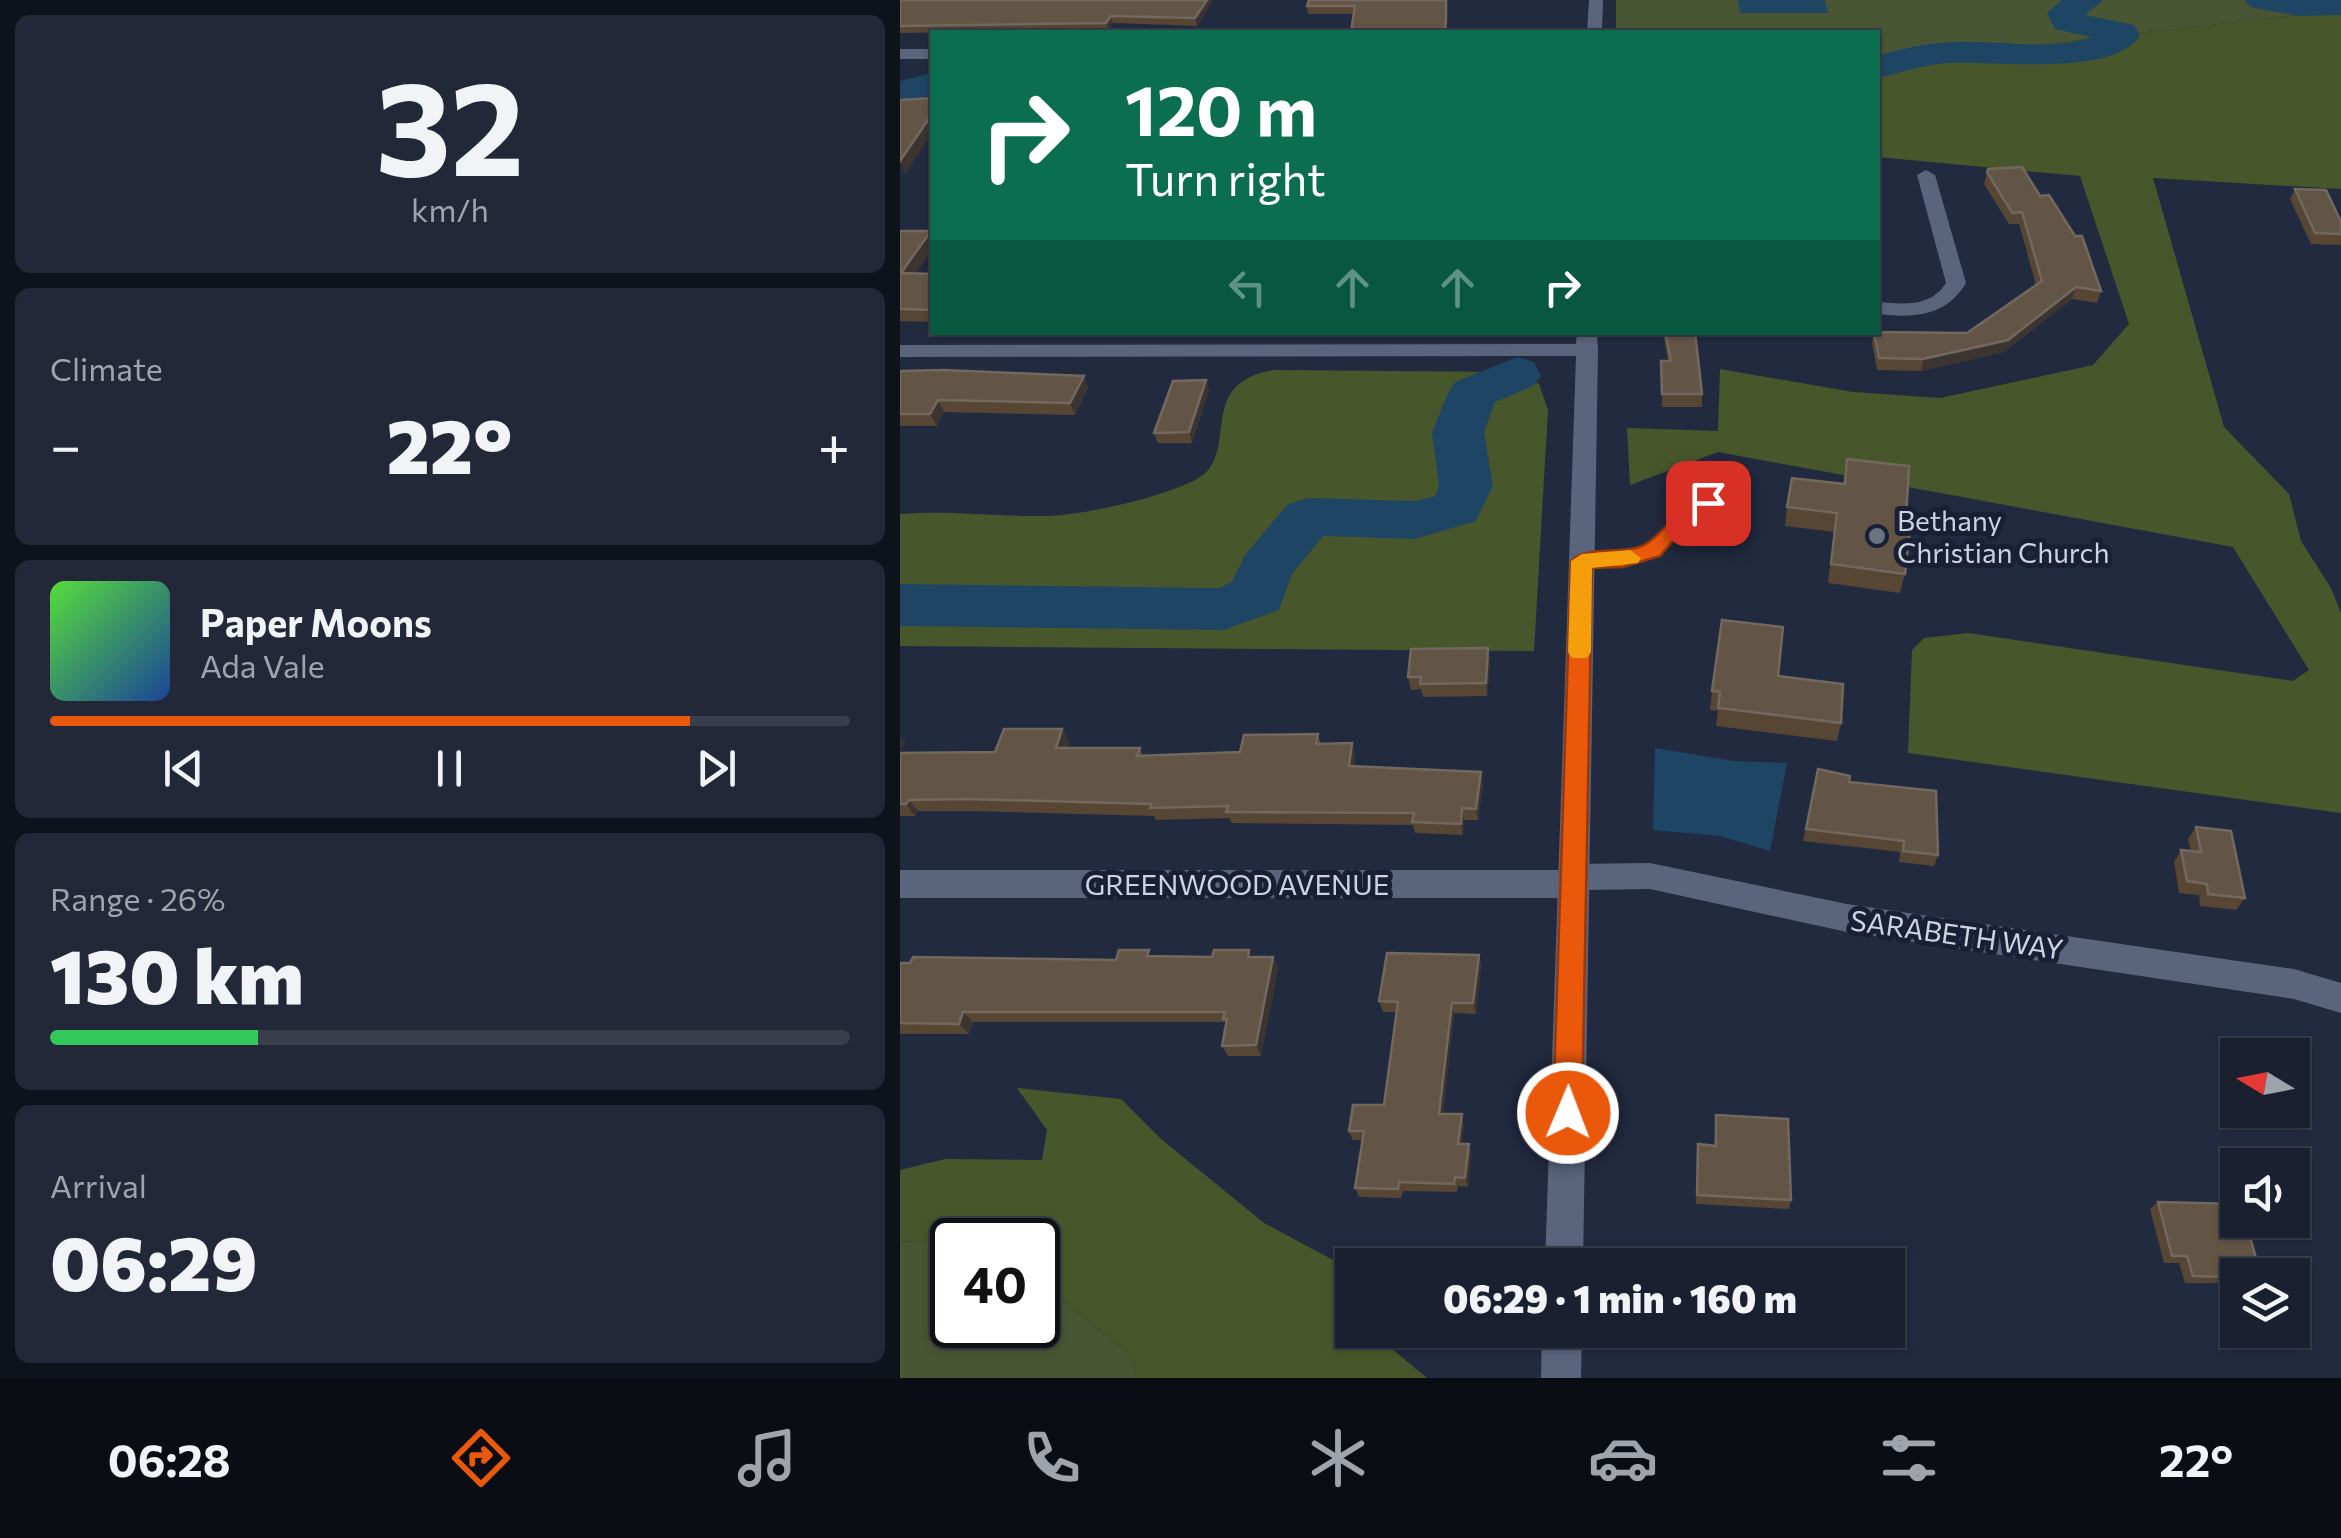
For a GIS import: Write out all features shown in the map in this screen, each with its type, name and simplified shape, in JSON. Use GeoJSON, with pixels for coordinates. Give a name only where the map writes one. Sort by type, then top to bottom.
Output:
{"type":"FeatureCollection","features":[{"type":"Feature","properties":{"kind":"street"},"geometry":{"type":"LineString","coordinates":[[1595,30],[1596,0]]}},
{"type":"Feature","properties":{"kind":"street"},"geometry":{"type":"LineString","coordinates":[[900,54],[930,54]]}},
{"type":"Feature","properties":{"kind":"street"},"geometry":{"type":"LineString","coordinates":[[1880,308],[1917,309],[1941,302],[1956,283],[1926,175]]}},
{"type":"Feature","properties":{"kind":"street"},"geometry":{"type":"LineString","coordinates":[[900,351],[1587,341],[1564,1248]]}},
{"type":"Feature","properties":{"kind":"street","name":"SARABETH WAY"},"geometry":{"type":"LineString","coordinates":[[1574,880],[1650,876],[1847,918],[2294,984],[2341,998]]}},
{"type":"Feature","properties":{"kind":"street","name":"GREENWOOD AVENUE"},"geometry":{"type":"LineString","coordinates":[[900,884],[1574,880]]}},
{"type":"Feature","properties":{"kind":"street"},"geometry":{"type":"LineString","coordinates":[[1561,1378],[1562,1348]]}},
{"type":"Feature","properties":{"kind":"lane"},"geometry":{"type":"LineString","coordinates":[[1582,561],[1623,560],[1653,550],[1680,520],[1708,503]]}},
{"type":"Feature","properties":{"kind":"green space"},"geometry":{"type":"Polygon","coordinates":[[[1616,0],[2341,0],[2341,10],[1880,63],[1880,30],[1616,30],[1616,0]]]}},
{"type":"Feature","properties":{"kind":"green space"},"geometry":{"type":"Polygon","coordinates":[[[2341,10],[2341,189],[2153,178],[2224,427],[2289,494],[2301,541],[2331,588],[2341,613],[2341,813],[1908,753],[1912,650],[1924,638],[1968,633],[2293,681],[2309,670],[2233,547],[1718,452],[1630,485],[1627,428],[1718,431],[1720,369],[1853,392],[1940,398],[2093,365],[2129,324],[2080,176],[1880,157],[1880,63],[2341,10]]]}},
{"type":"Feature","properties":{"kind":"green space"},"geometry":{"type":"Polygon","coordinates":[[[1273,370],[1513,372],[1539,384],[1548,410],[1534,651],[900,646],[900,514],[1063,515],[1123,504],[1183,486],[1210,468],[1217,453],[1226,404],[1234,389],[1249,378],[1273,370]]]}},
{"type":"Feature","properties":{"kind":"green space"},"geometry":{"type":"Polygon","coordinates":[[[1017,1088],[1121,1099],[1161,1139],[1264,1223],[1335,1261],[1335,1348],[1392,1348],[1427,1378],[1135,1378],[1133,1357],[1060,1299],[1060,1218],[930,1218],[930,1243],[900,1241],[900,1170],[945,1159],[1042,1160],[1047,1130],[1017,1088]]]}},
{"type":"Feature","properties":{"kind":"green space"},"geometry":{"type":"Polygon","coordinates":[[[900,1241],[930,1243],[930,1348],[1060,1348],[1060,1299],[1133,1357],[1135,1378],[900,1378],[900,1241]]]}},
{"type":"Feature","properties":{"kind":"water"},"geometry":{"type":"Polygon","coordinates":[[[1738,0],[1825,0],[1828,13],[1740,13],[1738,0]]]}},
{"type":"Feature","properties":{"kind":"water"},"geometry":{"type":"Polygon","coordinates":[[[1655,748],[1734,761],[1787,763],[1770,851],[1720,836],[1653,830],[1655,748]]]}},
{"type":"Feature","properties":{"kind":"building"},"geometry":{"type":"Polygon","coordinates":[[[900,0],[1207,0],[1195,18],[1111,16],[1106,23],[900,26],[900,0]]]}},
{"type":"Feature","properties":{"kind":"building"},"geometry":{"type":"Polygon","coordinates":[[[1309,0],[1446,0],[1446,21],[1444,30],[1351,30],[1355,6],[1307,6],[1309,0]]]}},
{"type":"Feature","properties":{"kind":"building"},"geometry":{"type":"Polygon","coordinates":[[[930,98],[930,117],[900,161],[900,100],[930,98]]]}},
{"type":"Feature","properties":{"kind":"building"},"geometry":{"type":"Polygon","coordinates":[[[2022,167],[2040,196],[2049,195],[2075,236],[2082,236],[2101,291],[2076,287],[2008,340],[1923,359],[1879,358],[1875,335],[1880,332],[1967,333],[2042,281],[2022,212],[2012,213],[1988,169],[2022,167]]]}},
{"type":"Feature","properties":{"kind":"building"},"geometry":{"type":"Polygon","coordinates":[[[2295,189],[2326,190],[2341,222],[2341,234],[2315,233],[2295,189]]]}},
{"type":"Feature","properties":{"kind":"building"},"geometry":{"type":"Polygon","coordinates":[[[900,231],[930,231],[901,273],[930,274],[930,310],[900,309],[900,231]]]}},
{"type":"Feature","properties":{"kind":"building"},"geometry":{"type":"Polygon","coordinates":[[[1666,335],[1695,335],[1702,394],[1662,394],[1661,361],[1671,361],[1666,335]]]}},
{"type":"Feature","properties":{"kind":"building"},"geometry":{"type":"Polygon","coordinates":[[[900,371],[1084,376],[1070,403],[938,400],[930,414],[900,414],[900,371]]]}},
{"type":"Feature","properties":{"kind":"building"},"geometry":{"type":"Polygon","coordinates":[[[1206,380],[1189,432],[1154,433],[1173,381],[1206,380]]]}},
{"type":"Feature","properties":{"kind":"building","name":"Bethany Christian Church"},"geometry":{"type":"Polygon","coordinates":[[[1847,459],[1909,466],[1906,518],[1911,519],[1905,574],[1831,564],[1837,513],[1787,507],[1792,478],[1845,484],[1847,459]]]}},
{"type":"Feature","properties":{"kind":"building"},"geometry":{"type":"Polygon","coordinates":[[[1722,620],[1783,627],[1778,676],[1843,684],[1841,723],[1718,708],[1720,692],[1712,691],[1722,620]]]}},
{"type":"Feature","properties":{"kind":"building"},"geometry":{"type":"Polygon","coordinates":[[[1488,648],[1486,683],[1420,684],[1421,677],[1408,677],[1411,649],[1488,648]]]}},
{"type":"Feature","properties":{"kind":"building"},"geometry":{"type":"Polygon","coordinates":[[[1004,729],[1062,729],[1056,748],[1140,748],[1137,756],[1240,752],[1244,735],[1318,734],[1316,744],[1352,743],[1349,766],[1481,772],[1476,809],[1462,808],[1461,824],[1412,822],[1414,813],[1226,812],[1228,806],[1150,808],[1151,804],[966,799],[909,800],[900,804],[900,753],[995,752],[1004,729]]]}},
{"type":"Feature","properties":{"kind":"building"},"geometry":{"type":"Polygon","coordinates":[[[1818,769],[1850,776],[1849,782],[1936,791],[1938,855],[1903,851],[1904,841],[1806,829],[1818,769]]]}},
{"type":"Feature","properties":{"kind":"building"},"geometry":{"type":"Polygon","coordinates":[[[2196,827],[2231,831],[2245,898],[2208,894],[2207,884],[2187,881],[2181,850],[2201,852],[2196,827]]]}},
{"type":"Feature","properties":{"kind":"building"},"geometry":{"type":"Polygon","coordinates":[[[1119,950],[1149,950],[1147,956],[1212,957],[1214,950],[1249,950],[1248,957],[1273,957],[1256,1045],[1222,1046],[1225,1012],[963,1012],[959,1024],[900,1023],[900,963],[910,963],[913,957],[1116,960],[1119,950]]]}},
{"type":"Feature","properties":{"kind":"building"},"geometry":{"type":"Polygon","coordinates":[[[1387,953],[1479,955],[1473,1003],[1452,1003],[1439,1114],[1462,1114],[1458,1144],[1469,1144],[1465,1178],[1455,1177],[1454,1184],[1399,1182],[1398,1189],[1355,1188],[1364,1131],[1349,1131],[1353,1105],[1384,1105],[1398,1002],[1379,1001],[1387,953]]]}},
{"type":"Feature","properties":{"kind":"building"},"geometry":{"type":"Polygon","coordinates":[[[1716,1115],[1788,1119],[1791,1200],[1697,1195],[1698,1144],[1716,1146],[1716,1115]]]}},
{"type":"Feature","properties":{"kind":"building"},"geometry":{"type":"Polygon","coordinates":[[[2158,1202],[2220,1204],[2220,1238],[2250,1238],[2256,1258],[2220,1258],[2220,1277],[2193,1276],[2187,1256],[2172,1256],[2158,1202]]]}},
{"type":"Feature","properties":{"kind":"waterway"},"geometry":{"type":"LineString","coordinates":[[1880,66],[1948,52],[2075,52],[2123,36],[2122,32],[2067,22],[2064,13],[2086,0]]}},
{"type":"Feature","properties":{"kind":"waterway"},"geometry":{"type":"LineString","coordinates":[[2262,0],[2299,6],[2341,5]]}},
{"type":"Feature","properties":{"kind":"waterway"},"geometry":{"type":"LineString","coordinates":[[900,92],[930,84]]}},
{"type":"Feature","properties":{"kind":"waterway"},"geometry":{"type":"LineString","coordinates":[[900,605],[1224,609],[1258,595],[1265,569],[1308,517],[1415,520],[1457,508],[1466,486],[1458,432],[1473,393],[1516,376],[1517,372]]}},
{"type":"Feature","properties":{"kind":"slow traffic"},"geometry":{"type":"LineString","coordinates":[[1579,652],[1582,561],[1630,558]]}},
{"type":"Feature","properties":{"kind":"place","name":"Bethany Christian Church"},"geometry":{"type":"Point","coordinates":[1877,536]}},
{"type":"Feature","properties":{"kind":"route"},"geometry":{"type":"LineString","coordinates":[[1568,1113],[1582,561],[1623,560],[1653,550],[1680,520],[1708,503]]}}]}
